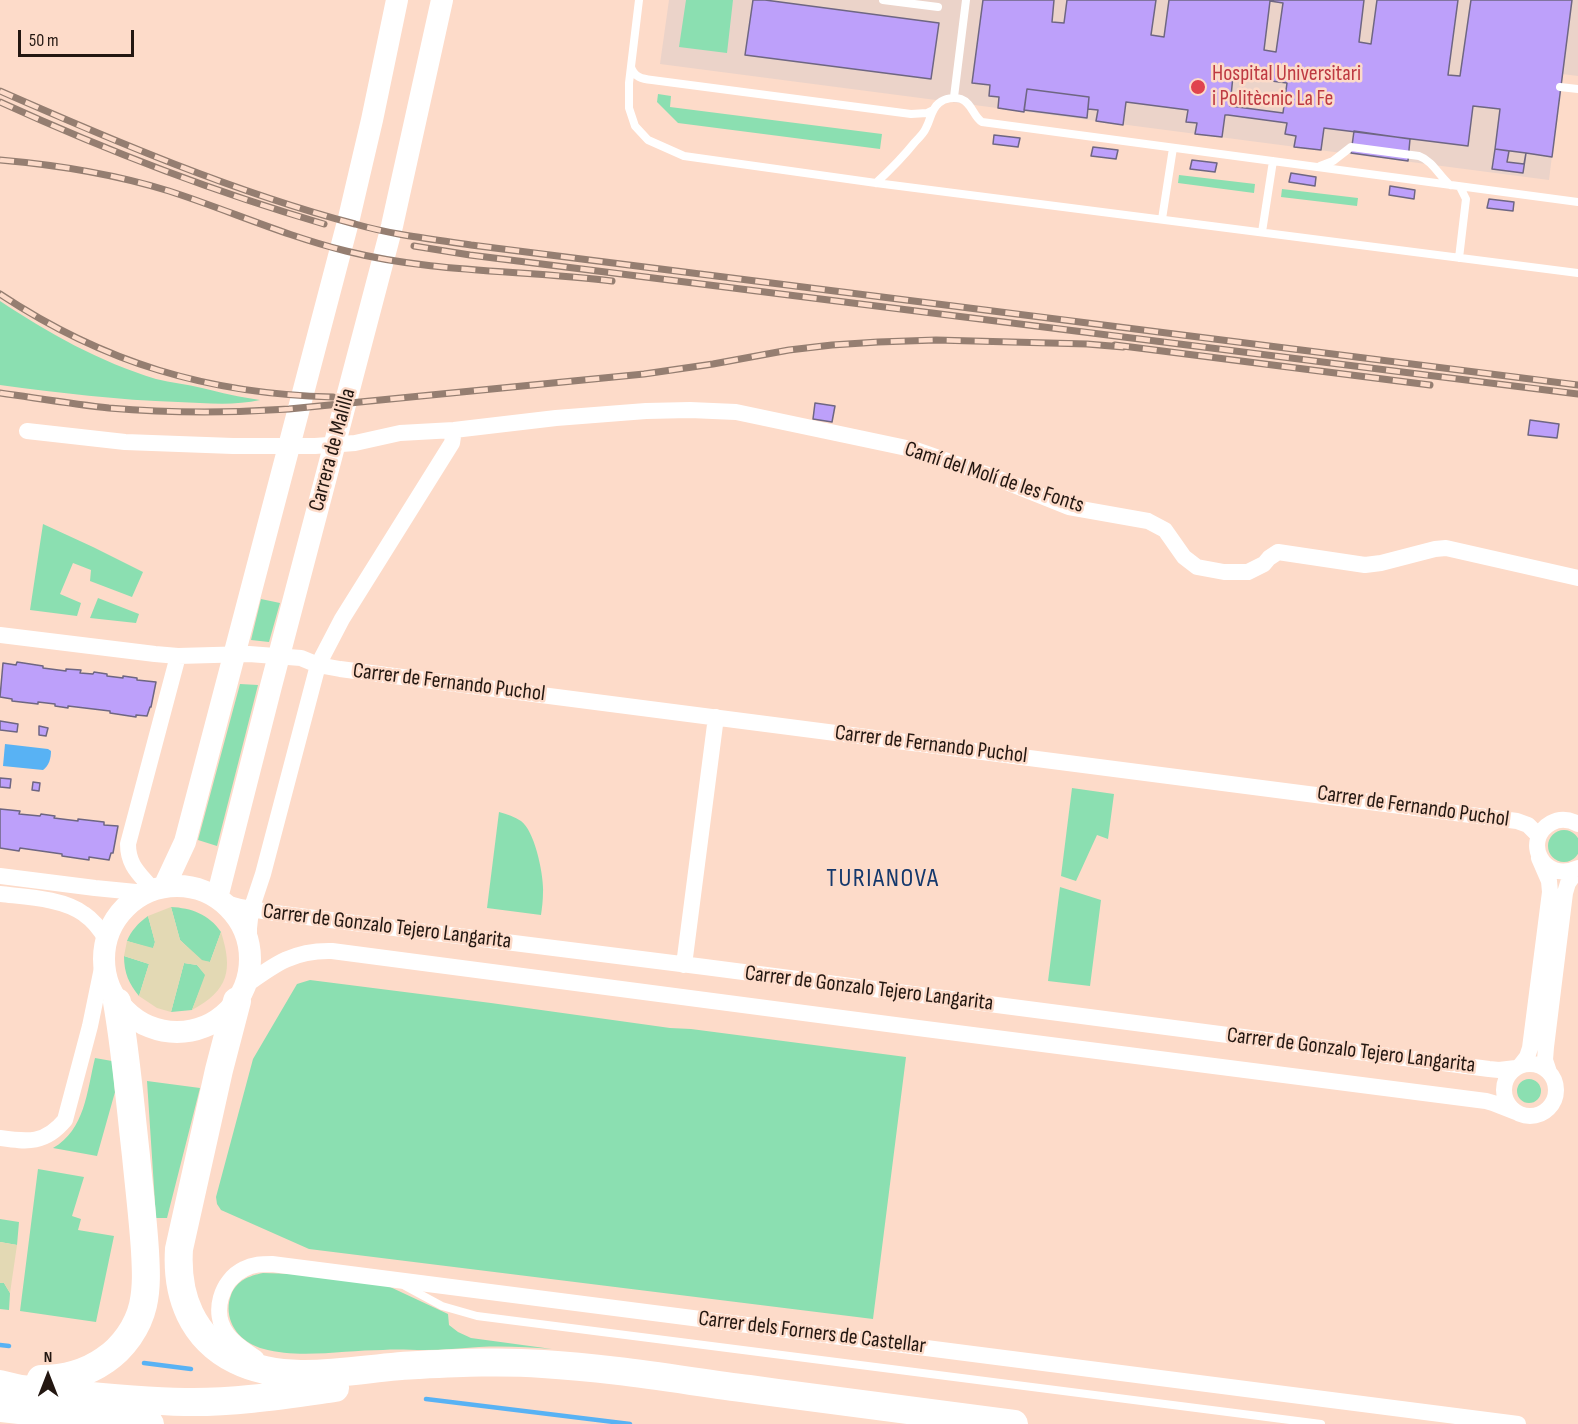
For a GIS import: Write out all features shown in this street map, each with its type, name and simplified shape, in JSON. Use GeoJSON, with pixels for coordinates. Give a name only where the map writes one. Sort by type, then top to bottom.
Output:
{"type":"FeatureCollection","features":[{"type":"Feature","properties":{"kind":"highway"},"geometry":{"type":"LineString","coordinates":[[241,993],[219,1070],[179,1249],[177,1268],[179,1282],[193,1320],[213,1344],[236,1360],[256,1368],[302,1374],[330,1374],[405,1365],[542,1364],[600,1369],[1014,1424]]}},
{"type":"Feature","properties":{"kind":"highway"},"geometry":{"type":"LineString","coordinates":[[0,1382],[56,1379],[94,1368],[124,1343],[135,1326],[142,1307],[146,1290],[144,1232],[124,1043],[117,1002]]}},
{"type":"Feature","properties":{"kind":"highway"},"geometry":{"type":"LineString","coordinates":[[0,1382],[21,1389],[152,1401],[222,1402],[427,1376],[515,1372],[542,1364]]}},
{"type":"Feature","properties":{"kind":"highway"},"geometry":{"type":"LineString","coordinates":[[0,1408],[150,1424]]}},
{"type":"Feature","properties":{"kind":"street","name":"Carrera de Malilla"},"geometry":{"type":"LineString","coordinates":[[154,890],[185,843],[350,218],[397,0]]}},
{"type":"Feature","properties":{"kind":"street","name":"Carrera de Malilla"},"geometry":{"type":"LineString","coordinates":[[220,900],[271,686],[392,226],[442,0]]}},
{"type":"Feature","properties":{"kind":"street","name":"Camí del Molí de les Fonts"},"geometry":{"type":"LineString","coordinates":[[27,431],[125,442],[315,446],[355,443],[400,433],[454,430],[556,418],[646,411],[736,412],[916,450],[994,477],[1069,507],[1148,521],[1165,530],[1184,557],[1197,567],[1224,572],[1248,572],[1264,564],[1278,552],[1365,565],[1446,548],[1578,578]]}},
{"type":"Feature","properties":{"kind":"street"},"geometry":{"type":"LineString","coordinates":[[103,963],[107,983],[117,1002],[133,1018],[154,1029],[177,1032],[200,1029],[221,1018],[241,993],[250,966],[251,910],[263,874],[318,665],[342,619],[452,443],[454,430]]}},
{"type":"Feature","properties":{"kind":"street","name":"Carrer de Fernando Puchol"},"geometry":{"type":"LineString","coordinates":[[0,635],[178,656],[249,654],[301,658],[318,665],[1517,820],[1528,825],[1539,836]]}},
{"type":"Feature","properties":{"kind":"street"},"geometry":{"type":"LineString","coordinates":[[154,890],[131,863],[128,844],[178,656]]}},
{"type":"Feature","properties":{"kind":"street"},"geometry":{"type":"LineString","coordinates":[[684,965],[716,717]]}},
{"type":"Feature","properties":{"kind":"street"},"geometry":{"type":"LineString","coordinates":[[1518,1067],[1534,1064],[1542,1067],[1554,1078],[1556,1095],[1554,1102],[1542,1114],[1533,1117],[1516,1112],[1509,1106],[1503,1089],[1510,1073],[1527,1057],[1530,1045],[1550,892],[1549,881],[1537,849],[1539,836],[1547,825],[1555,821],[1572,821],[1578,824]]}},
{"type":"Feature","properties":{"kind":"street"},"geometry":{"type":"LineString","coordinates":[[1539,858],[1552,870],[1570,872],[1578,868]]}},
{"type":"Feature","properties":{"kind":"street"},"geometry":{"type":"LineString","coordinates":[[1549,1072],[1545,1060],[1546,1047],[1565,893],[1568,883],[1578,868]]}},
{"type":"Feature","properties":{"kind":"street"},"geometry":{"type":"LineString","coordinates":[[0,876],[104,889],[154,890],[183,886],[201,890],[220,900],[235,914],[244,930],[249,947]]}},
{"type":"Feature","properties":{"kind":"street"},"geometry":{"type":"LineString","coordinates":[[0,1138],[26,1142],[41,1139],[57,1130],[65,1120],[90,1026],[106,939],[115,920],[128,904],[154,890]]}},
{"type":"Feature","properties":{"kind":"street"},"geometry":{"type":"LineString","coordinates":[[0,894],[51,901],[76,909],[92,921],[106,939]]}},
{"type":"Feature","properties":{"kind":"street","name":"Carrer de Gonzalo Tejero Langarita"},"geometry":{"type":"LineString","coordinates":[[220,900],[251,910],[1490,1069],[1518,1067]]}},
{"type":"Feature","properties":{"kind":"street","name":"Carrer de Gonzalo Tejero Langarita"},"geometry":{"type":"LineString","coordinates":[[241,993],[275,964],[294,955],[318,950],[332,951],[1485,1101],[1516,1112]]}},
{"type":"Feature","properties":{"kind":"street","name":"Carrer dels Forners de Castellar"},"geometry":{"type":"LineString","coordinates":[[277,1371],[241,1347],[226,1333],[221,1322],[219,1310],[226,1285],[237,1273],[255,1264],[388,1278],[1475,1422],[1518,1424]]}},
{"type":"Feature","properties":{"kind":"lane"},"geometry":{"type":"LineString","coordinates":[[639,0],[628,82],[628,108],[635,126],[648,140],[684,156],[876,183],[1578,273]]}},
{"type":"Feature","properties":{"kind":"lane"},"geometry":{"type":"LineString","coordinates":[[883,0],[938,7]]}},
{"type":"Feature","properties":{"kind":"lane"},"geometry":{"type":"LineString","coordinates":[[954,97],[966,0]]}},
{"type":"Feature","properties":{"kind":"lane"},"geometry":{"type":"LineString","coordinates":[[631,62],[635,75],[642,79],[911,114],[927,113],[933,110]]}},
{"type":"Feature","properties":{"kind":"lane"},"geometry":{"type":"LineString","coordinates":[[1560,87],[1578,89]]}},
{"type":"Feature","properties":{"kind":"lane"},"geometry":{"type":"LineString","coordinates":[[876,183],[902,158],[926,128],[938,103],[954,97],[964,100],[977,119],[982,122],[1578,202]]}},
{"type":"Feature","properties":{"kind":"lane"},"geometry":{"type":"LineString","coordinates":[[1316,167],[1332,161],[1351,147],[1419,156],[1426,158],[1451,185]]}},
{"type":"Feature","properties":{"kind":"lane"},"geometry":{"type":"LineString","coordinates":[[1162,219],[1173,148]]}},
{"type":"Feature","properties":{"kind":"lane"},"geometry":{"type":"LineString","coordinates":[[1262,232],[1273,161]]}},
{"type":"Feature","properties":{"kind":"lane"},"geometry":{"type":"LineString","coordinates":[[1459,258],[1466,199],[1460,187]]}},
{"type":"Feature","properties":{"kind":"lane"},"geometry":{"type":"LineString","coordinates":[[388,1278],[442,1306],[477,1316],[1321,1424]]}},
{"type":"Feature","properties":{"kind":"shaded area","name":"Hospital Universitari i Politècnic La Fe"},"geometry":{"type":"Polygon","coordinates":[[[669,0],[1578,0],[1578,76],[1562,74],[1549,180],[660,64],[669,0]]]}},
{"type":"Feature","properties":{"kind":"green space"},"geometry":{"type":"Polygon","coordinates":[[[686,0],[733,0],[727,53],[679,47],[686,0]]]}},
{"type":"Feature","properties":{"kind":"green space"},"geometry":{"type":"Polygon","coordinates":[[[658,94],[671,96],[670,107],[882,134],[880,149],[678,123],[657,102],[658,94]]]}},
{"type":"Feature","properties":{"kind":"green space"},"geometry":{"type":"Polygon","coordinates":[[[1179,175],[1255,184],[1254,193],[1178,183],[1179,175]]]}},
{"type":"Feature","properties":{"kind":"green space"},"geometry":{"type":"Polygon","coordinates":[[[1282,189],[1358,198],[1357,206],[1281,197],[1282,189]]]}},
{"type":"Feature","properties":{"kind":"green space"},"geometry":{"type":"Polygon","coordinates":[[[0,301],[75,346],[135,372],[162,380],[260,400],[230,404],[156,401],[89,396],[0,385],[0,301]]]}},
{"type":"Feature","properties":{"kind":"green space"},"geometry":{"type":"Polygon","coordinates":[[[43,524],[143,572],[132,597],[90,581],[91,570],[73,563],[60,594],[81,603],[77,616],[30,610],[43,524]]]}},
{"type":"Feature","properties":{"kind":"green space"},"geometry":{"type":"Polygon","coordinates":[[[98,598],[139,614],[136,623],[90,618],[98,598]]]}},
{"type":"Feature","properties":{"kind":"green space"},"geometry":{"type":"Polygon","coordinates":[[[261,599],[280,603],[269,642],[251,640],[261,599]]]}},
{"type":"Feature","properties":{"kind":"green space"},"geometry":{"type":"Polygon","coordinates":[[[240,684],[258,685],[217,846],[198,840],[240,684]]]}},
{"type":"Feature","properties":{"kind":"green space"},"geometry":{"type":"Polygon","coordinates":[[[1072,788],[1114,794],[1108,839],[1097,835],[1076,881],[1061,876],[1072,788]]]}},
{"type":"Feature","properties":{"kind":"green space"},"geometry":{"type":"Polygon","coordinates":[[[499,812],[521,821],[530,834],[538,854],[542,876],[541,915],[487,908],[499,812]]]}},
{"type":"Feature","properties":{"kind":"green space"},"geometry":{"type":"Polygon","coordinates":[[[1564,830],[1575,835],[1580,846],[1575,857],[1564,862],[1553,857],[1548,846],[1553,835],[1564,830]]]}},
{"type":"Feature","properties":{"kind":"green space"},"geometry":{"type":"Polygon","coordinates":[[[1060,887],[1101,900],[1090,986],[1048,981],[1060,887]]]}},
{"type":"Feature","properties":{"kind":"green space"},"geometry":{"type":"Polygon","coordinates":[[[171,907],[186,909],[205,916],[221,932],[210,962],[202,961],[180,940],[171,907]]]}},
{"type":"Feature","properties":{"kind":"green space"},"geometry":{"type":"Polygon","coordinates":[[[148,916],[155,942],[153,949],[127,941],[135,927],[148,916]]]}},
{"type":"Feature","properties":{"kind":"green space"},"geometry":{"type":"Polygon","coordinates":[[[124,956],[149,964],[139,996],[128,978],[124,956]]]}},
{"type":"Feature","properties":{"kind":"green space"},"geometry":{"type":"Polygon","coordinates":[[[184,963],[197,965],[206,975],[192,1010],[171,1012],[184,963]]]}},
{"type":"Feature","properties":{"kind":"green space"},"geometry":{"type":"Polygon","coordinates":[[[310,980],[906,1057],[873,1319],[309,1249],[221,1210],[216,1197],[253,1059],[297,984],[310,980]]]}},
{"type":"Feature","properties":{"kind":"green space"},"geometry":{"type":"Polygon","coordinates":[[[95,1058],[112,1061],[115,1092],[97,1156],[53,1148],[64,1140],[78,1120],[87,1096],[95,1058]]]}},
{"type":"Feature","properties":{"kind":"green space"},"geometry":{"type":"Polygon","coordinates":[[[1524,1079],[1534,1079],[1541,1086],[1541,1096],[1534,1103],[1524,1103],[1517,1096],[1517,1086],[1524,1079]]]}},
{"type":"Feature","properties":{"kind":"green space"},"geometry":{"type":"Polygon","coordinates":[[[147,1081],[200,1088],[167,1218],[156,1218],[147,1081]]]}},
{"type":"Feature","properties":{"kind":"green space"},"geometry":{"type":"Polygon","coordinates":[[[38,1169],[84,1177],[72,1216],[81,1219],[78,1230],[114,1236],[96,1322],[20,1311],[38,1169]]]}},
{"type":"Feature","properties":{"kind":"green space"},"geometry":{"type":"Polygon","coordinates":[[[0,1219],[19,1222],[17,1245],[0,1242],[0,1219]]]}},
{"type":"Feature","properties":{"kind":"green space"},"geometry":{"type":"Polygon","coordinates":[[[263,1273],[293,1274],[388,1286],[448,1314],[449,1325],[471,1338],[552,1349],[488,1347],[308,1354],[264,1349],[247,1342],[240,1336],[229,1313],[231,1295],[240,1282],[263,1273]]]}},
{"type":"Feature","properties":{"kind":"green space"},"geometry":{"type":"Polygon","coordinates":[[[0,1283],[4,1283],[10,1293],[9,1310],[0,1309],[0,1283]]]}},
{"type":"Feature","properties":{"kind":"sand"},"geometry":{"type":"Polygon","coordinates":[[[171,907],[180,940],[202,960],[210,962],[221,932],[225,945],[227,968],[221,987],[214,995],[192,1010],[205,975],[197,965],[184,963],[171,1012],[157,1008],[139,996],[149,964],[124,956],[127,941],[153,948],[155,942],[148,916],[171,907]]]}},
{"type":"Feature","properties":{"kind":"sand"},"geometry":{"type":"Polygon","coordinates":[[[0,1242],[17,1245],[10,1293],[4,1283],[0,1283],[0,1242]]]}},
{"type":"Feature","properties":{"kind":"water"},"geometry":{"type":"Polygon","coordinates":[[[5,744],[48,749],[51,751],[49,762],[43,770],[3,766],[5,744]]]}},
{"type":"Feature","properties":{"kind":"building"},"geometry":{"type":"Polygon","coordinates":[[[753,0],[939,23],[931,79],[745,55],[753,0]]]}},
{"type":"Feature","properties":{"kind":"building","name":"Hospital Universitari i Politècnic La Fe"},"geometry":{"type":"Polygon","coordinates":[[[983,0],[1054,0],[1052,22],[1064,23],[1067,0],[1156,0],[1151,35],[1164,37],[1169,0],[1364,0],[1359,42],[1371,44],[1377,0],[1458,0],[1448,75],[1460,76],[1471,0],[1572,0],[1552,157],[1526,153],[1524,164],[1507,162],[1509,151],[1495,149],[1500,109],[1473,106],[1468,146],[1324,128],[1321,150],[1294,147],[1296,136],[1285,134],[1287,123],[1225,115],[1222,137],[1195,134],[1197,123],[1186,122],[1188,110],[1126,102],[1123,125],[1096,121],[1098,110],[1088,109],[1089,97],[1027,89],[1024,112],[998,108],[999,97],[989,96],[990,85],[972,83],[983,0]],[[1270,1],[1264,50],[1276,52],[1283,3],[1270,1]],[[1233,76],[1230,106],[1283,113],[1287,83],[1233,76]]]}},
{"type":"Feature","properties":{"kind":"building"},"geometry":{"type":"Polygon","coordinates":[[[1027,89],[1089,97],[1087,118],[1024,110],[1027,89]]]}},
{"type":"Feature","properties":{"kind":"building"},"geometry":{"type":"Polygon","coordinates":[[[1354,131],[1410,139],[1408,161],[1351,153],[1354,131]]]}},
{"type":"Feature","properties":{"kind":"building"},"geometry":{"type":"Polygon","coordinates":[[[994,135],[1020,138],[1018,147],[993,144],[994,135]]]}},
{"type":"Feature","properties":{"kind":"building"},"geometry":{"type":"Polygon","coordinates":[[[1093,147],[1118,150],[1116,159],[1091,156],[1093,147]]]}},
{"type":"Feature","properties":{"kind":"building"},"geometry":{"type":"Polygon","coordinates":[[[1495,149],[1526,153],[1523,173],[1492,169],[1495,149]]]}},
{"type":"Feature","properties":{"kind":"building"},"geometry":{"type":"Polygon","coordinates":[[[1192,160],[1217,163],[1215,172],[1190,169],[1192,160]]]}},
{"type":"Feature","properties":{"kind":"building"},"geometry":{"type":"Polygon","coordinates":[[[1291,173],[1316,177],[1315,186],[1289,182],[1291,173]]]}},
{"type":"Feature","properties":{"kind":"building"},"geometry":{"type":"Polygon","coordinates":[[[1390,186],[1415,190],[1414,199],[1389,195],[1390,186]]]}},
{"type":"Feature","properties":{"kind":"building"},"geometry":{"type":"Polygon","coordinates":[[[1489,199],[1514,202],[1513,211],[1487,208],[1489,199]]]}},
{"type":"Feature","properties":{"kind":"building"},"geometry":{"type":"Polygon","coordinates":[[[815,403],[835,406],[832,422],[813,419],[815,403]]]}},
{"type":"Feature","properties":{"kind":"building"},"geometry":{"type":"Polygon","coordinates":[[[1530,420],[1559,424],[1557,438],[1528,435],[1530,420]]]}},
{"type":"Feature","properties":{"kind":"building"},"geometry":{"type":"Polygon","coordinates":[[[17,662],[43,666],[43,668],[81,670],[80,673],[93,674],[94,672],[107,674],[107,676],[123,678],[123,676],[156,682],[151,707],[147,716],[136,715],[136,717],[110,713],[110,711],[12,701],[12,699],[0,697],[3,663],[16,665],[17,662]]]}},
{"type":"Feature","properties":{"kind":"building"},"geometry":{"type":"Polygon","coordinates":[[[0,721],[18,724],[17,732],[0,730],[0,721]]]}},
{"type":"Feature","properties":{"kind":"building"},"geometry":{"type":"Polygon","coordinates":[[[39,726],[48,728],[46,736],[39,735],[39,726]]]}},
{"type":"Feature","properties":{"kind":"building"},"geometry":{"type":"Polygon","coordinates":[[[0,778],[11,779],[10,788],[0,787],[0,778]]]}},
{"type":"Feature","properties":{"kind":"building"},"geometry":{"type":"Polygon","coordinates":[[[33,782],[40,783],[39,791],[32,790],[33,782]]]}},
{"type":"Feature","properties":{"kind":"building"},"geometry":{"type":"Polygon","coordinates":[[[0,809],[20,811],[19,814],[40,816],[41,814],[55,816],[54,818],[104,822],[104,825],[118,826],[113,853],[109,860],[89,857],[89,860],[20,848],[19,851],[0,848],[0,809]]]}},
{"type":"Feature","properties":{"kind":"waterway"},"geometry":{"type":"LineString","coordinates":[[0,1345],[9,1346]]}},
{"type":"Feature","properties":{"kind":"waterway"},"geometry":{"type":"LineString","coordinates":[[144,1363],[191,1369]]}},
{"type":"Feature","properties":{"kind":"waterway"},"geometry":{"type":"LineString","coordinates":[[426,1399],[630,1424]]}},
{"type":"Feature","properties":{"kind":"railway"},"geometry":{"type":"LineString","coordinates":[[0,91],[131,147],[220,181],[310,211],[398,234],[1578,385]]}},
{"type":"Feature","properties":{"kind":"railway"},"geometry":{"type":"LineString","coordinates":[[0,102],[160,169],[324,224]]}},
{"type":"Feature","properties":{"kind":"railway"},"geometry":{"type":"LineString","coordinates":[[0,160],[86,171],[148,185],[301,238],[379,258],[445,267],[612,281]]}},
{"type":"Feature","properties":{"kind":"railway"},"geometry":{"type":"LineString","coordinates":[[414,246],[470,255],[1578,394]]}},
{"type":"Feature","properties":{"kind":"railway"},"geometry":{"type":"LineString","coordinates":[[0,294],[78,339],[159,370],[243,389],[287,395],[333,397]]}},
{"type":"Feature","properties":{"kind":"railway"},"geometry":{"type":"LineString","coordinates":[[0,393],[132,410],[244,411],[289,409],[644,374],[832,345],[936,340],[1123,347]]}},
{"type":"Feature","properties":{"kind":"railway"},"geometry":{"type":"LineString","coordinates":[[1115,345],[1430,385]]}},
{"type":"Feature","properties":{"kind":"place","name":"Hospital Universitari i Politècnic La Fe"},"geometry":{"type":"Point","coordinates":[1198,87]}},
{"type":"Feature","properties":{"kind":"district","name":"TURIANOVA"},"geometry":{"type":"Point","coordinates":[883,879]}}]}
